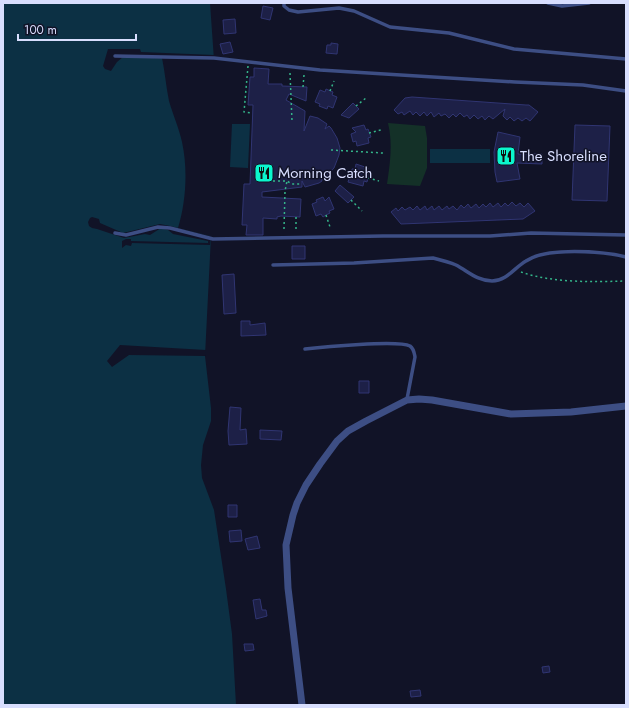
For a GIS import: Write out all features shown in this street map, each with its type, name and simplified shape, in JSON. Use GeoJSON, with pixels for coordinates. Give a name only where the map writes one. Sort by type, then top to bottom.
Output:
{"type":"FeatureCollection","features":[{"type":"Feature","properties":{"kind":"street"},"geometry":{"type":"LineString","coordinates":[[302,705],[288,588],[286,545],[293,515],[306,485],[337,441],[348,431],[407,400],[432,400],[511,414],[571,412],[626,406]]}},
{"type":"Feature","properties":{"kind":"lane"},"geometry":{"type":"LineString","coordinates":[[284,3],[284,6],[289,10],[298,12],[339,8],[354,11],[390,27],[445,33],[514,49],[626,59]]}},
{"type":"Feature","properties":{"kind":"lane"},"geometry":{"type":"LineString","coordinates":[[548,3],[562,6],[589,3]]}},
{"type":"Feature","properties":{"kind":"lane"},"geometry":{"type":"LineString","coordinates":[[115,56],[214,58],[320,70],[583,85],[626,91]]}},
{"type":"Feature","properties":{"kind":"lane"},"geometry":{"type":"LineString","coordinates":[[114,233],[126,235],[158,227],[170,228],[213,239],[490,236],[531,233],[626,235]]}},
{"type":"Feature","properties":{"kind":"lane"},"geometry":{"type":"LineString","coordinates":[[273,265],[354,263],[433,258],[445,260],[482,281],[495,281],[516,270],[526,261],[540,254],[562,252],[616,254],[626,257]]}},
{"type":"Feature","properties":{"kind":"lane"},"geometry":{"type":"LineString","coordinates":[[305,349],[331,346],[392,344],[405,344],[411,347],[414,351],[415,357],[407,400]]}},
{"type":"Feature","properties":{"kind":"path"},"geometry":{"type":"LineString","coordinates":[[248,62],[244,112],[252,113]]}},
{"type":"Feature","properties":{"kind":"path"},"geometry":{"type":"LineString","coordinates":[[290,73],[292,122]]}},
{"type":"Feature","properties":{"kind":"path"},"geometry":{"type":"LineString","coordinates":[[303,86],[304,75]]}},
{"type":"Feature","properties":{"kind":"path"},"geometry":{"type":"LineString","coordinates":[[330,91],[334,81]]}},
{"type":"Feature","properties":{"kind":"path"},"geometry":{"type":"LineString","coordinates":[[356,106],[366,98]]}},
{"type":"Feature","properties":{"kind":"path"},"geometry":{"type":"LineString","coordinates":[[370,133],[382,130]]}},
{"type":"Feature","properties":{"kind":"path"},"geometry":{"type":"LineString","coordinates":[[331,150],[383,153]]}},
{"type":"Feature","properties":{"kind":"path"},"geometry":{"type":"LineString","coordinates":[[368,178],[379,181]]}},
{"type":"Feature","properties":{"kind":"path"},"geometry":{"type":"LineString","coordinates":[[264,181],[287,181],[292,184],[300,184]]}},
{"type":"Feature","properties":{"kind":"path"},"geometry":{"type":"LineString","coordinates":[[284,229],[285,191],[287,181]]}},
{"type":"Feature","properties":{"kind":"path"},"geometry":{"type":"LineString","coordinates":[[351,200],[362,211]]}},
{"type":"Feature","properties":{"kind":"path"},"geometry":{"type":"LineString","coordinates":[[326,215],[330,227]]}},
{"type":"Feature","properties":{"kind":"path"},"geometry":{"type":"LineString","coordinates":[[296,217],[296,228]]}},
{"type":"Feature","properties":{"kind":"path"},"geometry":{"type":"LineString","coordinates":[[516,270],[534,276],[565,280],[626,281]]}},
{"type":"Feature","properties":{"kind":"green space"},"geometry":{"type":"Polygon","coordinates":[[[388,123],[425,126],[427,138],[427,168],[420,186],[387,184],[391,146],[388,123]]]}},
{"type":"Feature","properties":{"kind":"water"},"geometry":{"type":"Polygon","coordinates":[[[3,3],[210,3],[214,60],[162,58],[169,101],[181,137],[184,152],[185,185],[183,207],[178,228],[211,236],[205,356],[211,421],[203,445],[201,465],[202,478],[214,510],[226,589],[232,634],[236,705],[3,705],[3,3]]]}},
{"type":"Feature","properties":{"kind":"water"},"geometry":{"type":"Polygon","coordinates":[[[232,124],[250,124],[248,168],[230,167],[232,124]]]}},
{"type":"Feature","properties":{"kind":"water"},"geometry":{"type":"Polygon","coordinates":[[[430,149],[490,149],[490,163],[430,163],[430,149]]]}},
{"type":"Feature","properties":{"kind":"pier"},"geometry":{"type":"Polygon","coordinates":[[[108,49],[140,49],[141,52],[214,55],[214,60],[123,57],[117,62],[111,71],[105,69],[103,66],[108,49]]]}},
{"type":"Feature","properties":{"kind":"pier"},"geometry":{"type":"Polygon","coordinates":[[[92,217],[99,219],[100,223],[123,233],[160,224],[170,226],[211,236],[210,245],[132,243],[131,246],[126,245],[122,248],[122,241],[126,239],[131,239],[131,241],[208,243],[208,241],[173,234],[168,230],[161,228],[150,235],[145,234],[124,238],[92,228],[89,226],[88,222],[92,217]]]}},
{"type":"Feature","properties":{"kind":"pier"},"geometry":{"type":"Polygon","coordinates":[[[120,345],[206,350],[205,356],[129,355],[112,367],[107,361],[120,345]]]}},
{"type":"Feature","properties":{"kind":"building"},"geometry":{"type":"Polygon","coordinates":[[[263,6],[273,8],[270,20],[261,18],[263,6]]]}},
{"type":"Feature","properties":{"kind":"building"},"geometry":{"type":"Polygon","coordinates":[[[235,19],[236,33],[224,34],[223,20],[235,19]]]}},
{"type":"Feature","properties":{"kind":"building"},"geometry":{"type":"Polygon","coordinates":[[[230,42],[233,52],[223,54],[220,44],[230,42]]]}},
{"type":"Feature","properties":{"kind":"building"},"geometry":{"type":"Polygon","coordinates":[[[331,43],[338,44],[337,54],[326,53],[327,45],[331,45],[331,43]]]}},
{"type":"Feature","properties":{"kind":"building"},"geometry":{"type":"Polygon","coordinates":[[[254,68],[269,69],[268,84],[307,87],[306,101],[289,94],[286,100],[305,111],[304,131],[310,116],[318,118],[327,124],[325,129],[329,126],[331,128],[337,138],[340,148],[334,168],[323,180],[321,178],[322,181],[319,183],[305,187],[302,181],[302,187],[262,192],[262,197],[301,199],[300,217],[281,216],[277,217],[277,219],[263,218],[263,235],[246,235],[247,225],[242,225],[244,184],[250,184],[253,105],[248,105],[250,77],[254,77],[254,68]]]}},
{"type":"Feature","properties":{"kind":"building"},"geometry":{"type":"Polygon","coordinates":[[[326,89],[333,92],[332,95],[337,97],[333,108],[328,106],[327,109],[319,106],[320,104],[315,102],[320,90],[325,92],[326,89]]]}},
{"type":"Feature","properties":{"kind":"building"},"geometry":{"type":"Polygon","coordinates":[[[412,97],[529,105],[538,112],[530,121],[526,118],[522,121],[518,118],[514,121],[510,117],[507,120],[503,116],[505,109],[493,119],[489,116],[485,120],[482,116],[478,119],[474,115],[470,119],[467,115],[464,117],[460,113],[456,117],[453,114],[449,118],[445,114],[441,116],[439,113],[434,117],[431,112],[427,116],[424,112],[420,116],[416,112],[413,115],[410,111],[404,115],[402,112],[398,114],[394,110],[405,98],[412,97]]]}},
{"type":"Feature","properties":{"kind":"building"},"geometry":{"type":"Polygon","coordinates":[[[353,103],[359,109],[349,118],[341,115],[353,103]]]}},
{"type":"Feature","properties":{"kind":"building"},"geometry":{"type":"Polygon","coordinates":[[[364,125],[366,130],[368,129],[371,137],[368,138],[369,143],[357,146],[356,141],[353,142],[351,134],[356,132],[352,128],[364,125]]]}},
{"type":"Feature","properties":{"kind":"building"},"geometry":{"type":"Polygon","coordinates":[[[575,125],[610,126],[607,201],[572,200],[575,125]]]}},
{"type":"Feature","properties":{"kind":"building"},"geometry":{"type":"Polygon","coordinates":[[[498,132],[520,137],[518,154],[542,154],[542,164],[517,163],[520,179],[497,182],[494,152],[498,132]]]}},
{"type":"Feature","properties":{"kind":"building"},"geometry":{"type":"Polygon","coordinates":[[[356,164],[368,168],[367,173],[369,174],[367,182],[364,181],[363,186],[348,182],[352,169],[355,169],[356,164]]]}},
{"type":"Feature","properties":{"kind":"building"},"geometry":{"type":"Polygon","coordinates":[[[340,185],[354,197],[348,203],[335,191],[340,185]]]}},
{"type":"Feature","properties":{"kind":"building"},"geometry":{"type":"Polygon","coordinates":[[[323,197],[325,201],[329,197],[334,209],[329,211],[330,213],[323,217],[321,214],[316,216],[312,204],[317,202],[316,200],[323,197]]]}},
{"type":"Feature","properties":{"kind":"building"},"geometry":{"type":"Polygon","coordinates":[[[512,202],[516,206],[520,203],[524,207],[528,203],[535,211],[523,219],[401,224],[391,212],[396,208],[398,211],[402,207],[405,210],[410,207],[413,210],[417,206],[420,210],[425,206],[427,210],[432,206],[434,210],[439,206],[442,210],[447,206],[449,209],[453,206],[457,210],[461,205],[464,208],[468,204],[471,208],[476,204],[479,208],[483,204],[486,207],[490,203],[493,207],[498,203],[501,207],[505,203],[508,206],[512,202]]]}},
{"type":"Feature","properties":{"kind":"building"},"geometry":{"type":"Polygon","coordinates":[[[292,246],[305,246],[305,259],[292,259],[292,246]]]}},
{"type":"Feature","properties":{"kind":"building"},"geometry":{"type":"Polygon","coordinates":[[[234,274],[236,313],[224,314],[222,275],[234,274]]]}},
{"type":"Feature","properties":{"kind":"building"},"geometry":{"type":"Polygon","coordinates":[[[241,321],[250,321],[250,325],[265,323],[266,335],[241,336],[241,321]]]}},
{"type":"Feature","properties":{"kind":"building"},"geometry":{"type":"Polygon","coordinates":[[[359,381],[369,381],[369,393],[359,393],[359,381]]]}},
{"type":"Feature","properties":{"kind":"building"},"geometry":{"type":"Polygon","coordinates":[[[230,407],[241,408],[240,430],[246,429],[247,444],[229,445],[228,431],[230,407]]]}},
{"type":"Feature","properties":{"kind":"building"},"geometry":{"type":"Polygon","coordinates":[[[260,430],[282,431],[281,440],[260,439],[260,430]]]}},
{"type":"Feature","properties":{"kind":"building"},"geometry":{"type":"Polygon","coordinates":[[[228,505],[237,505],[237,517],[228,517],[228,505]]]}},
{"type":"Feature","properties":{"kind":"building"},"geometry":{"type":"Polygon","coordinates":[[[241,530],[242,541],[230,542],[229,531],[241,530]]]}},
{"type":"Feature","properties":{"kind":"building"},"geometry":{"type":"Polygon","coordinates":[[[257,536],[260,548],[248,550],[245,539],[257,536]]]}},
{"type":"Feature","properties":{"kind":"building"},"geometry":{"type":"Polygon","coordinates":[[[260,599],[262,610],[266,610],[267,616],[256,619],[253,600],[260,599]]]}},
{"type":"Feature","properties":{"kind":"building"},"geometry":{"type":"Polygon","coordinates":[[[244,644],[253,644],[254,650],[245,651],[244,644]]]}},
{"type":"Feature","properties":{"kind":"building"},"geometry":{"type":"Polygon","coordinates":[[[549,666],[550,672],[543,673],[542,667],[549,666]]]}},
{"type":"Feature","properties":{"kind":"building"},"geometry":{"type":"Polygon","coordinates":[[[420,690],[421,696],[411,697],[410,691],[420,690]]]}},
{"type":"Feature","properties":{"kind":"place","name":"The Shoreline"},"geometry":{"type":"Point","coordinates":[506,156]}},
{"type":"Feature","properties":{"kind":"place","name":"Morning Catch"},"geometry":{"type":"Point","coordinates":[264,173]}}]}
